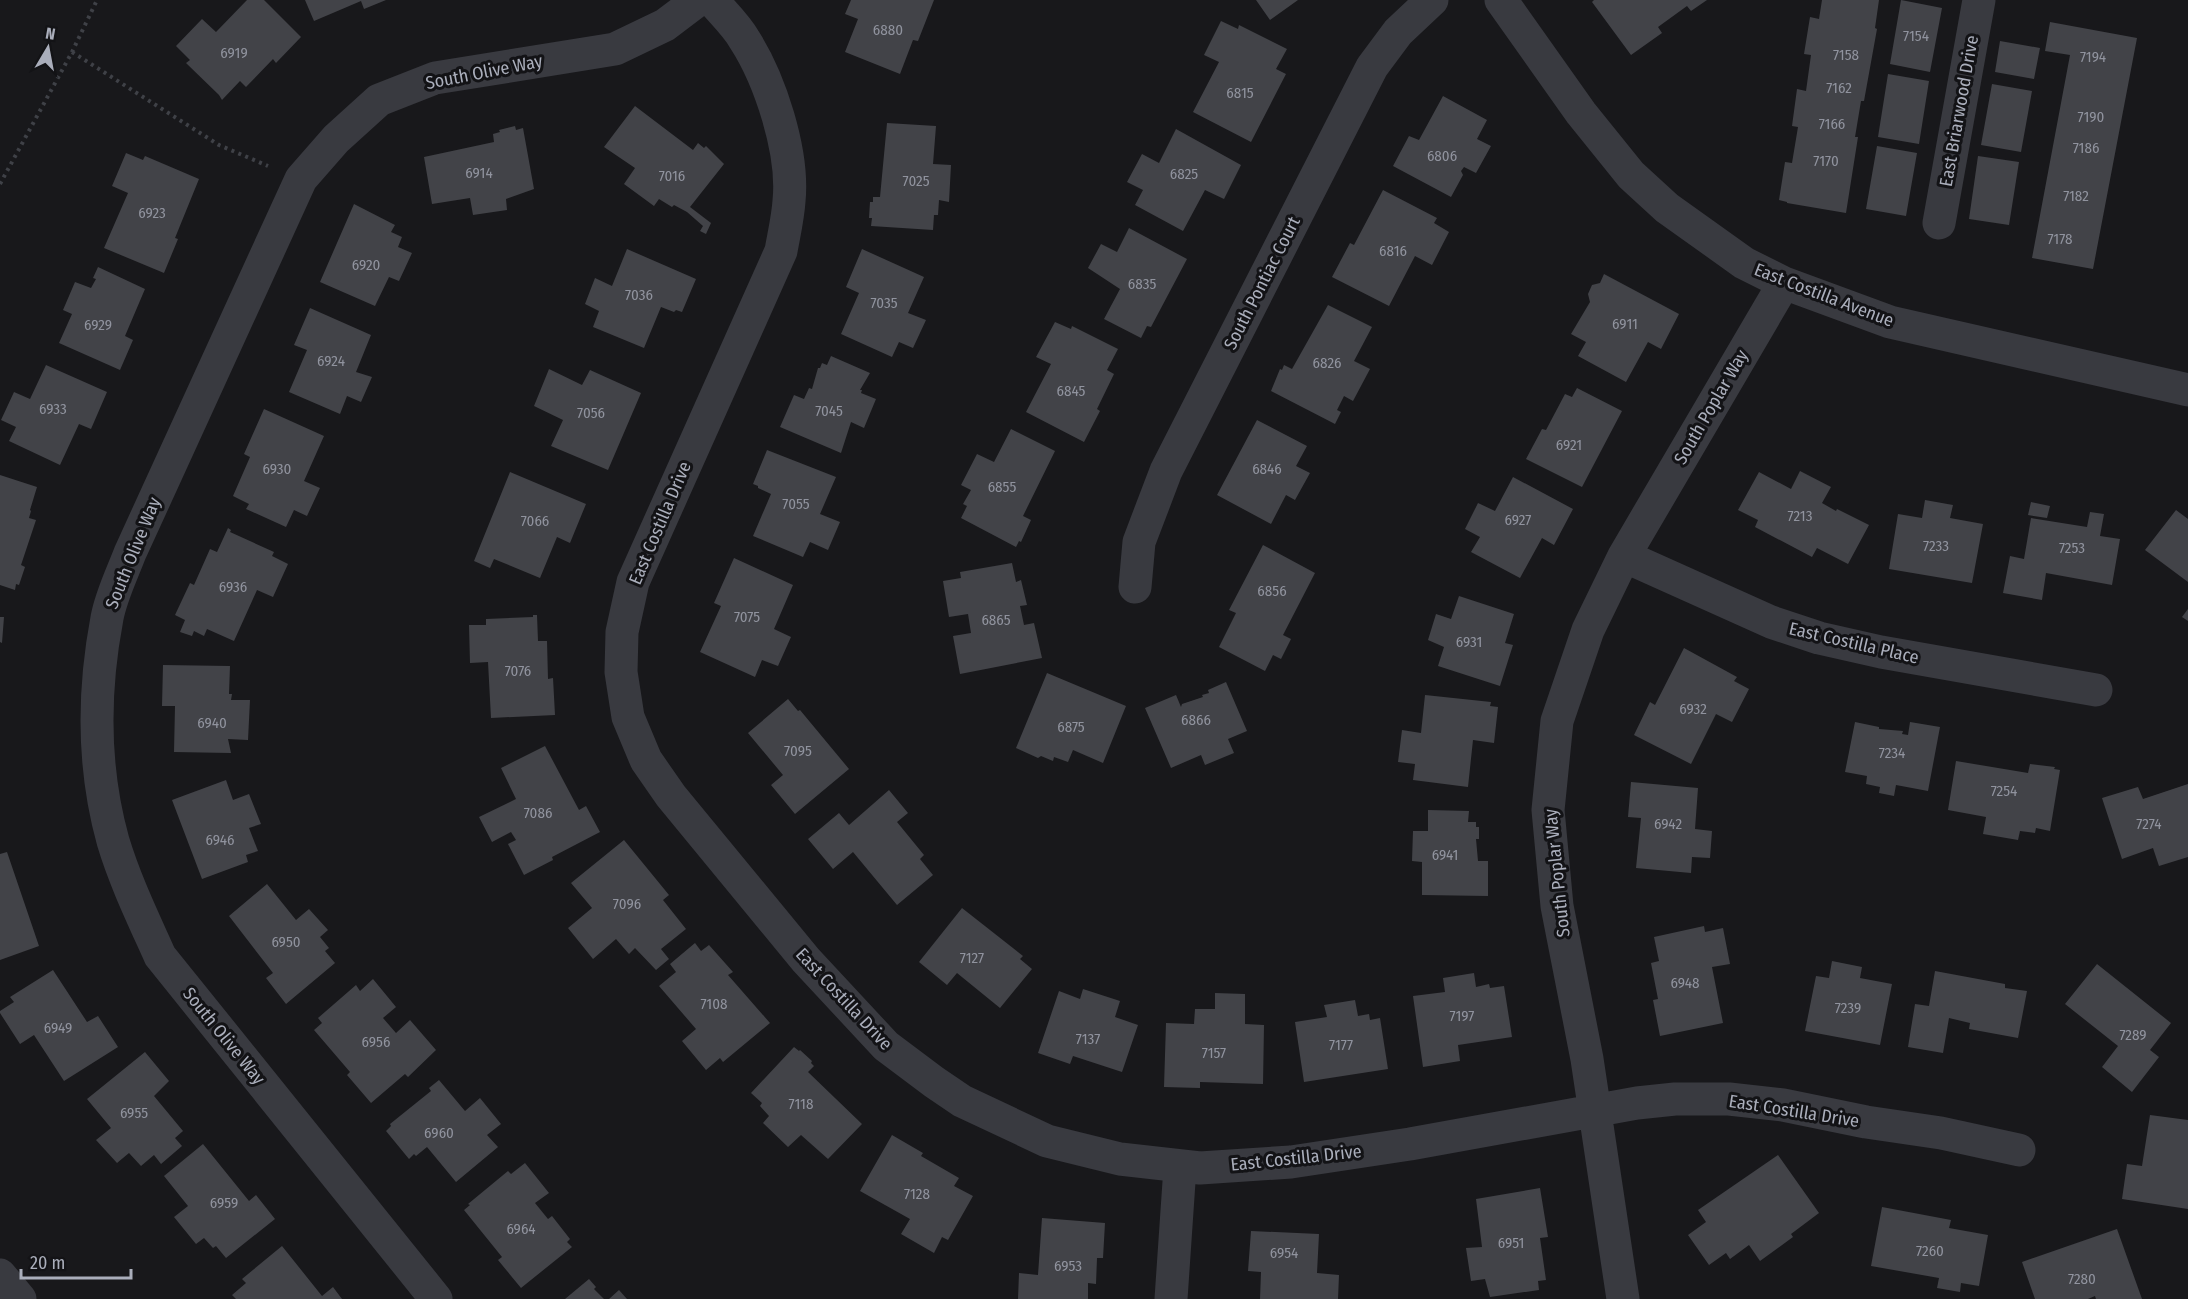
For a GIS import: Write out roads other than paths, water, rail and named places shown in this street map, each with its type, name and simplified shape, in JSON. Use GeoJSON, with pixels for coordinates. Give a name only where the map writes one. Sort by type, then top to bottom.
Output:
{"type":"FeatureCollection","features":[{"type":"Feature","properties":{"kind":"street","name":"South Olive Way"},"geometry":{"type":"LineString","coordinates":[[436,1299],[160,956],[133,896],[113,841],[98,764],[98,692],[107,616],[130,553],[301,180],[336,139],[379,100],[435,78],[615,49],[665,25],[698,0]]}},
{"type":"Feature","properties":{"kind":"street","name":"East Costilla Drive"},"geometry":{"type":"LineString","coordinates":[[712,0],[744,38],[771,92],[783,139],[789,199],[781,250],[633,582],[622,632],[621,672],[628,717],[646,760],[671,796],[806,960],[886,1046],[962,1101],[1047,1141],[1120,1159],[1180,1167],[1200,1168],[1292,1162],[1410,1144],[1594,1112],[1637,1102],[1675,1099],[1729,1099],[1783,1105],[1866,1122],[1941,1133],[2019,1150]]}},
{"type":"Feature","properties":{"kind":"street","name":"South Pontiac Court"},"geometry":{"type":"LineString","coordinates":[[1134,587],[1139,542],[1166,471],[1372,67],[1398,32],[1432,0]]}},
{"type":"Feature","properties":{"kind":"street","name":"East Costilla Avenue"},"geometry":{"type":"LineString","coordinates":[[1501,0],[1581,113],[1630,175],[1667,208],[1744,263],[1784,283],[1890,322],[2188,390]]}},
{"type":"Feature","properties":{"kind":"street","name":"East Briarwood Drive"},"geometry":{"type":"LineString","coordinates":[[1939,223],[1979,0]]}},
{"type":"Feature","properties":{"kind":"street","name":"South Poplar Way"},"geometry":{"type":"LineString","coordinates":[[1623,1299],[1587,1059],[1557,906],[1548,810],[1557,721],[1588,630],[1624,556],[1784,283]]}},
{"type":"Feature","properties":{"kind":"street","name":"East Costilla Place"},"geometry":{"type":"LineString","coordinates":[[1624,556],[1771,622],[1819,638],[1881,652],[2097,690]]}},
{"type":"Feature","properties":{"kind":"street"},"geometry":{"type":"LineString","coordinates":[[1172,1299],[1180,1167]]}},
{"type":"Feature","properties":{"kind":"street"},"geometry":{"type":"LineString","coordinates":[[0,1275],[20,1299]]}}]}
